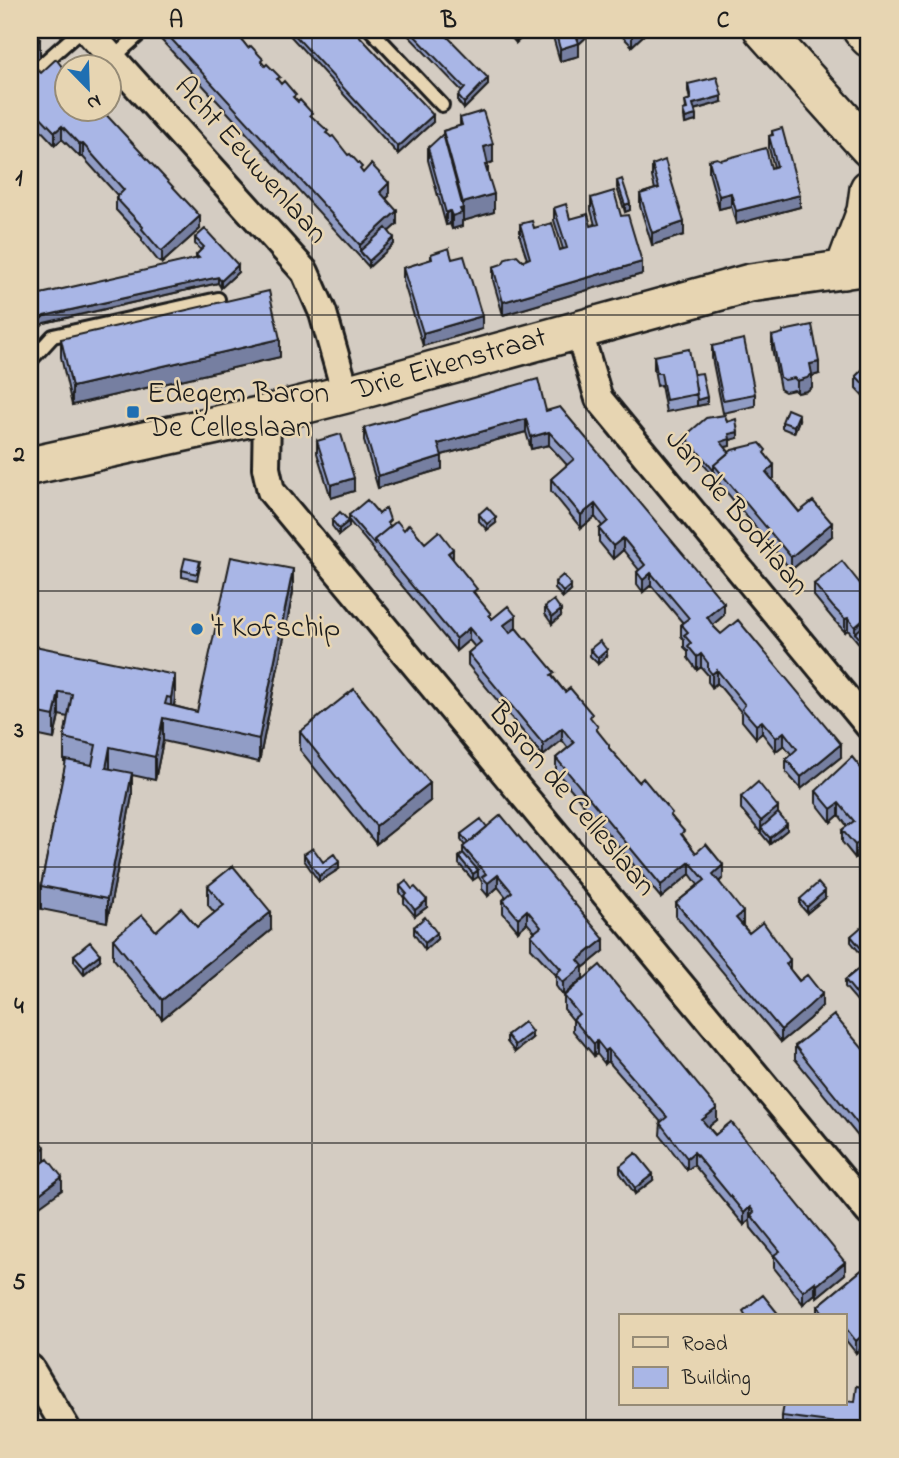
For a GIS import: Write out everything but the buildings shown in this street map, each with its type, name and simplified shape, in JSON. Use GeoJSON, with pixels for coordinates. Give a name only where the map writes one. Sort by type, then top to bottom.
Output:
{"type":"FeatureCollection","features":[{"type":"Feature","properties":{"kind":"street","name":"Acht Eeuwenlaan"},"geometry":{"type":"LineString","coordinates":[[87,30],[107,52]]}},
{"type":"Feature","properties":{"kind":"street"},"geometry":{"type":"LineString","coordinates":[[763,30],[869,148]]}},
{"type":"Feature","properties":{"kind":"street"},"geometry":{"type":"LineString","coordinates":[[862,30],[869,38]]}},
{"type":"Feature","properties":{"kind":"street","name":"Acht Eeuwenlaan"},"geometry":{"type":"LineString","coordinates":[[122,68],[305,272],[323,313],[346,394]]}},
{"type":"Feature","properties":{"kind":"street"},"geometry":{"type":"LineString","coordinates":[[857,268],[869,189]]}},
{"type":"Feature","properties":{"kind":"street","name":"Drie Eikenstraat"},"geometry":{"type":"LineString","coordinates":[[30,466],[346,394],[750,283],[857,268]]}},
{"type":"Feature","properties":{"kind":"street","name":"Jan de Bodtlaan"},"geometry":{"type":"LineString","coordinates":[[578,329],[598,399],[869,726]]}},
{"type":"Feature","properties":{"kind":"street","name":"Baron de Celleslaan"},"geometry":{"type":"LineString","coordinates":[[267,414],[266,468],[271,491],[869,1212]]}},
{"type":"Feature","properties":{"kind":"street"},"geometry":{"type":"LineString","coordinates":[[30,1367],[66,1428]]}},
{"type":"Feature","properties":{"kind":"lane"},"geometry":{"type":"LineString","coordinates":[[30,75],[81,30]]}},
{"type":"Feature","properties":{"kind":"lane"},"geometry":{"type":"LineString","coordinates":[[120,52],[144,30]]}},
{"type":"Feature","properties":{"kind":"lane"},"geometry":{"type":"LineString","coordinates":[[371,30],[442,105]]}},
{"type":"Feature","properties":{"kind":"lane"},"geometry":{"type":"LineString","coordinates":[[30,361],[53,336],[218,299]]}},
{"type":"Feature","properties":{"kind":"place","name":"Edegem Baron De Celleslaan"},"geometry":{"type":"Point","coordinates":[133,412]}},
{"type":"Feature","properties":{"kind":"place","name":"'t Kofschip"},"geometry":{"type":"Point","coordinates":[197,629]}}]}
